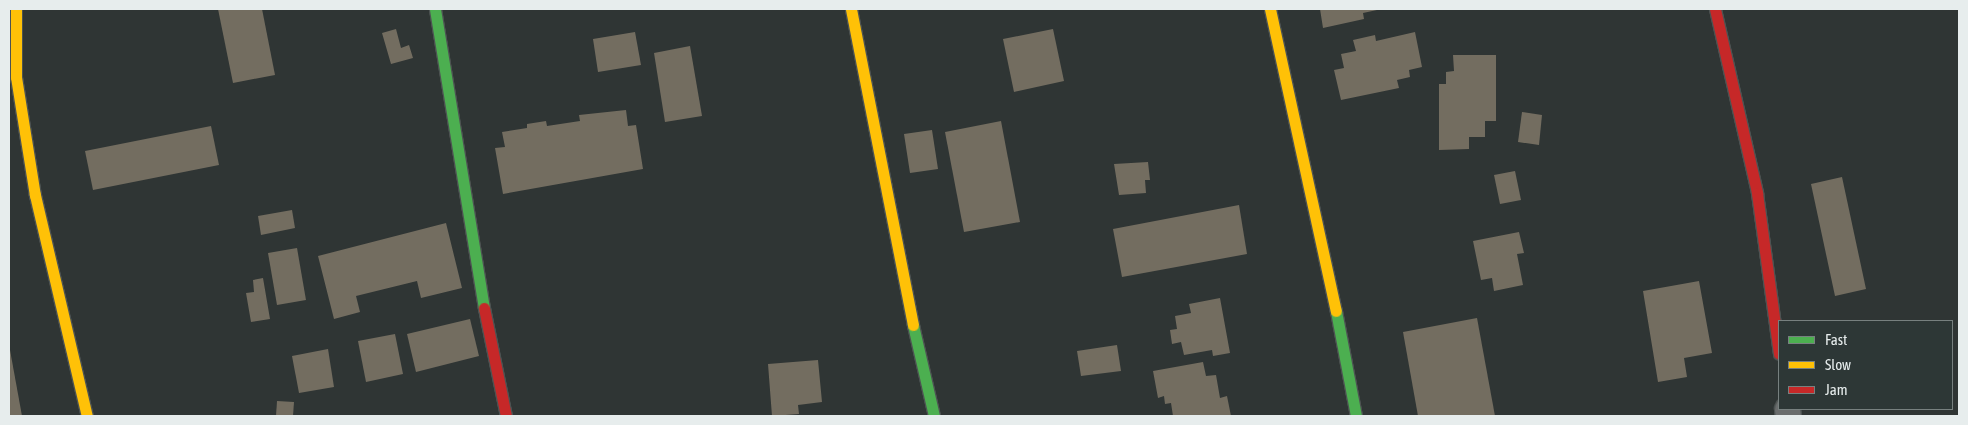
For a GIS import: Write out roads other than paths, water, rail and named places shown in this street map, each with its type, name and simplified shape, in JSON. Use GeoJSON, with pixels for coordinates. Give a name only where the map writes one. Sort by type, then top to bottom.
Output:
{"type":"FeatureCollection","features":[{"type":"Feature","properties":{"kind":"street"},"geometry":{"type":"LineString","coordinates":[[16,9],[16,77],[35,196],[87,416]]}},
{"type":"Feature","properties":{"kind":"street"},"geometry":{"type":"LineString","coordinates":[[436,9],[476,265],[506,416]]}},
{"type":"Feature","properties":{"kind":"street"},"geometry":{"type":"LineString","coordinates":[[851,9],[911,317],[934,416]]}},
{"type":"Feature","properties":{"kind":"street"},"geometry":{"type":"LineString","coordinates":[[1270,9],[1321,236],[1356,416]]}},
{"type":"Feature","properties":{"kind":"street"},"geometry":{"type":"LineString","coordinates":[[1715,9],[1757,193],[1778,347]]}}]}
